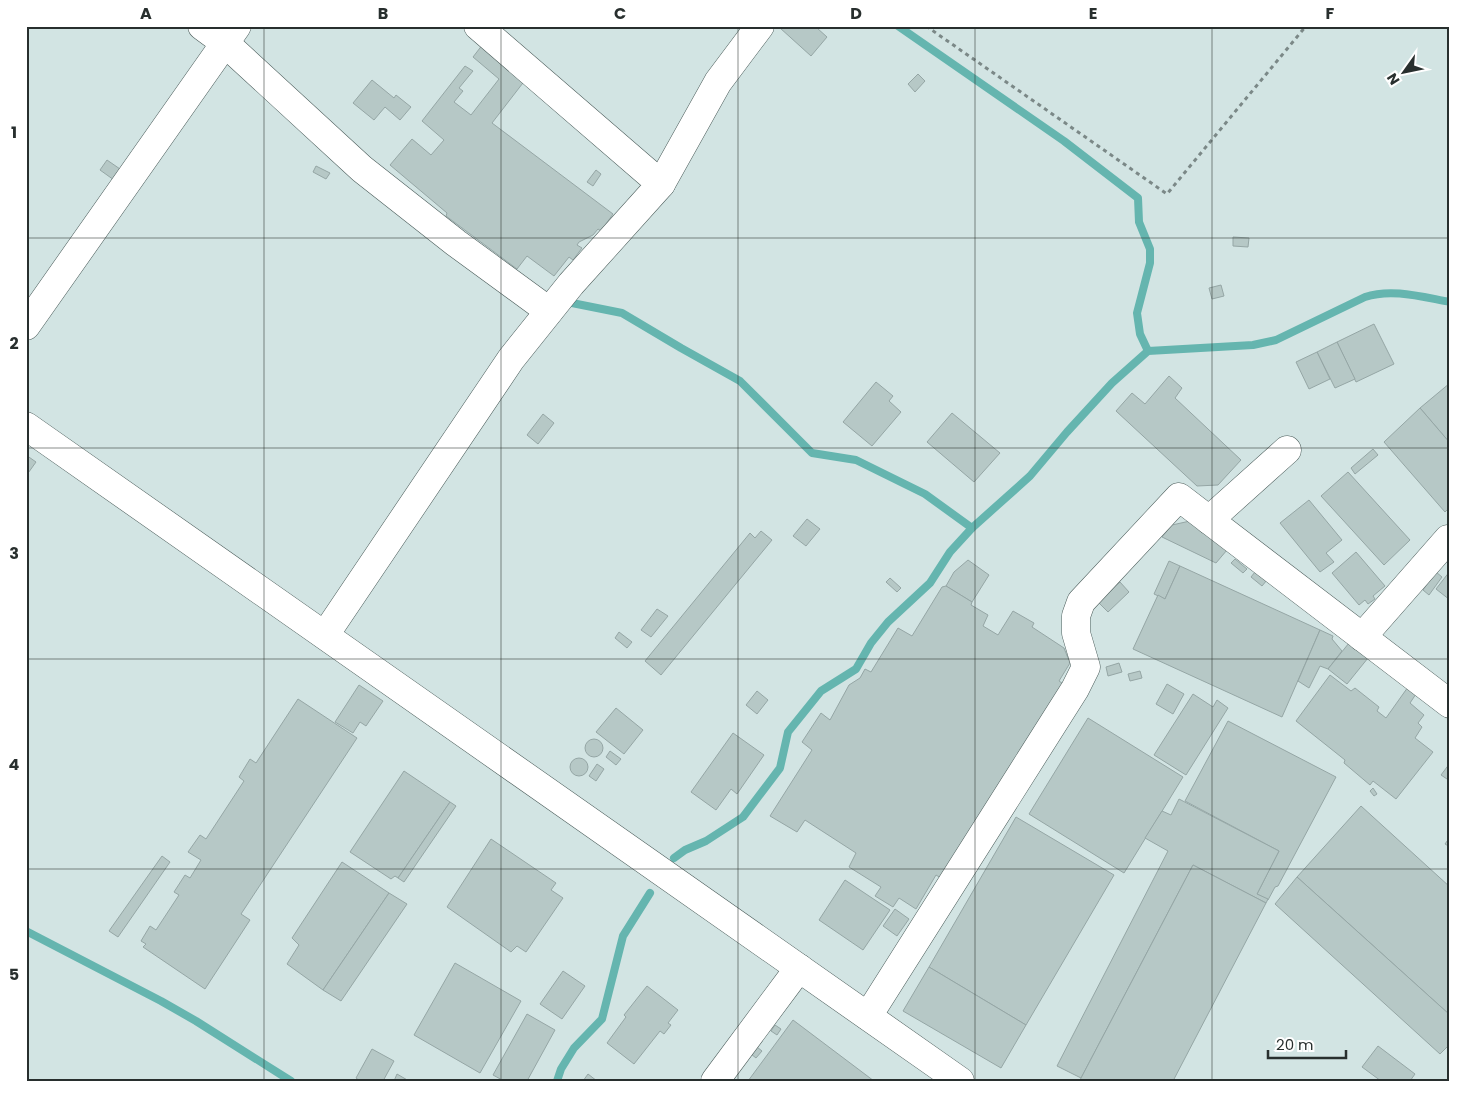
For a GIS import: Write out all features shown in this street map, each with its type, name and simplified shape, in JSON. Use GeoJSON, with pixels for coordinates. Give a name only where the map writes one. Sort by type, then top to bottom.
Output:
{"type":"FeatureCollection","features":[{"type":"Feature","properties":{"kind":"street"},"geometry":{"type":"LineString","coordinates":[[202,26],[231,35],[362,169],[456,243],[549,311]]}},
{"type":"Feature","properties":{"kind":"street"},"geometry":{"type":"LineString","coordinates":[[478,26],[661,184]]}},
{"type":"Feature","properties":{"kind":"street"},"geometry":{"type":"LineString","coordinates":[[325,635],[511,359],[570,284],[661,184],[718,82],[760,26]]}},
{"type":"Feature","properties":{"kind":"street"},"geometry":{"type":"LineString","coordinates":[[26,326],[231,35]]}},
{"type":"Feature","properties":{"kind":"street"},"geometry":{"type":"LineString","coordinates":[[26,426],[960,1081]]}},
{"type":"Feature","properties":{"kind":"street"},"geometry":{"type":"LineString","coordinates":[[1210,520],[1287,450]]}},
{"type":"Feature","properties":{"kind":"street"},"geometry":{"type":"LineString","coordinates":[[868,1016],[1075,689],[1086,667],[1076,633],[1076,616],[1082,602],[1179,497],[1450,704]]}},
{"type":"Feature","properties":{"kind":"street"},"geometry":{"type":"LineString","coordinates":[[1362,637],[1448,539]]}},
{"type":"Feature","properties":{"kind":"street"},"geometry":{"type":"LineString","coordinates":[[716,1081],[799,968]]}},
{"type":"Feature","properties":{"kind":"path"},"geometry":{"type":"LineString","coordinates":[[926,26],[1167,194],[1306,26]]}},
{"type":"Feature","properties":{"kind":"building"},"geometry":{"type":"Polygon","coordinates":[[[782,26],[819,26],[817,28],[827,37],[811,56],[780,28],[782,26]]]}},
{"type":"Feature","properties":{"kind":"building"},"geometry":{"type":"Polygon","coordinates":[[[483,44],[526,79],[492,123],[613,214],[601,231],[598,229],[593,235],[579,242],[577,245],[582,248],[573,260],[569,257],[554,276],[527,256],[517,269],[446,216],[447,213],[390,165],[412,139],[431,155],[444,140],[422,121],[465,66],[473,71],[459,88],[463,91],[454,102],[471,115],[499,79],[473,57],[483,44]]]}},
{"type":"Feature","properties":{"kind":"building"},"geometry":{"type":"Polygon","coordinates":[[[918,74],[925,81],[915,92],[908,84],[918,74]]]}},
{"type":"Feature","properties":{"kind":"building"},"geometry":{"type":"Polygon","coordinates":[[[372,80],[394,98],[396,95],[411,107],[400,120],[385,107],[374,120],[353,103],[372,80]]]}},
{"type":"Feature","properties":{"kind":"building"},"geometry":{"type":"Polygon","coordinates":[[[107,160],[120,169],[114,180],[100,170],[107,160]]]}},
{"type":"Feature","properties":{"kind":"building"},"geometry":{"type":"Polygon","coordinates":[[[316,166],[330,173],[326,179],[313,172],[316,166]]]}},
{"type":"Feature","properties":{"kind":"building"},"geometry":{"type":"Polygon","coordinates":[[[596,170],[601,174],[593,186],[587,182],[596,170]]]}},
{"type":"Feature","properties":{"kind":"building"},"geometry":{"type":"Polygon","coordinates":[[[1233,237],[1249,238],[1248,247],[1233,246],[1233,237]]]}},
{"type":"Feature","properties":{"kind":"building"},"geometry":{"type":"Polygon","coordinates":[[[1221,285],[1224,296],[1212,299],[1209,288],[1221,285]]]}},
{"type":"Feature","properties":{"kind":"building"},"geometry":{"type":"Polygon","coordinates":[[[1374,324],[1394,364],[1356,382],[1337,342],[1374,324]]]}},
{"type":"Feature","properties":{"kind":"building"},"geometry":{"type":"Polygon","coordinates":[[[1337,342],[1355,379],[1335,388],[1317,352],[1337,342]]]}},
{"type":"Feature","properties":{"kind":"building"},"geometry":{"type":"Polygon","coordinates":[[[1317,352],[1330,379],[1309,389],[1296,362],[1317,352]]]}},
{"type":"Feature","properties":{"kind":"building"},"geometry":{"type":"Polygon","coordinates":[[[1169,376],[1182,388],[1175,398],[1241,460],[1218,485],[1197,486],[1116,411],[1132,393],[1145,404],[1169,376]]]}},
{"type":"Feature","properties":{"kind":"building"},"geometry":{"type":"Polygon","coordinates":[[[876,382],[893,396],[889,401],[901,412],[872,446],[843,422],[876,382]]]}},
{"type":"Feature","properties":{"kind":"building"},"geometry":{"type":"Polygon","coordinates":[[[1450,383],[1450,443],[1420,408],[1450,383]]]}},
{"type":"Feature","properties":{"kind":"building"},"geometry":{"type":"Polygon","coordinates":[[[1420,408],[1450,443],[1450,507],[1445,512],[1384,442],[1420,408]]]}},
{"type":"Feature","properties":{"kind":"building"},"geometry":{"type":"Polygon","coordinates":[[[952,413],[1000,453],[974,482],[927,442],[952,413]]]}},
{"type":"Feature","properties":{"kind":"building"},"geometry":{"type":"Polygon","coordinates":[[[543,414],[554,423],[538,444],[527,435],[543,414]]]}},
{"type":"Feature","properties":{"kind":"building"},"geometry":{"type":"Polygon","coordinates":[[[1373,449],[1378,455],[1355,474],[1351,468],[1373,449]]]}},
{"type":"Feature","properties":{"kind":"building"},"geometry":{"type":"Polygon","coordinates":[[[26,455],[36,462],[26,476],[26,455]]]}},
{"type":"Feature","properties":{"kind":"building"},"geometry":{"type":"Polygon","coordinates":[[[1348,472],[1410,540],[1384,565],[1321,496],[1348,472]]]}},
{"type":"Feature","properties":{"kind":"building"},"geometry":{"type":"Polygon","coordinates":[[[1309,500],[1342,540],[1326,553],[1334,562],[1320,572],[1280,523],[1309,500]]]}},
{"type":"Feature","properties":{"kind":"building"},"geometry":{"type":"Polygon","coordinates":[[[807,519],[820,529],[806,546],[793,536],[807,519]]]}},
{"type":"Feature","properties":{"kind":"building"},"geometry":{"type":"Polygon","coordinates":[[[1190,521],[1227,550],[1216,563],[1162,537],[1172,525],[1190,521]]]}},
{"type":"Feature","properties":{"kind":"building"},"geometry":{"type":"Polygon","coordinates":[[[761,531],[772,540],[661,675],[645,661],[750,533],[755,538],[761,531]]]}},
{"type":"Feature","properties":{"kind":"building"},"geometry":{"type":"Polygon","coordinates":[[[1356,552],[1385,586],[1373,596],[1375,599],[1368,604],[1365,600],[1359,605],[1332,573],[1356,552]]]}},
{"type":"Feature","properties":{"kind":"building"},"geometry":{"type":"Polygon","coordinates":[[[1235,559],[1247,569],[1243,573],[1231,563],[1235,559]]]}},
{"type":"Feature","properties":{"kind":"building"},"geometry":{"type":"Polygon","coordinates":[[[968,560],[989,575],[972,602],[946,586],[954,572],[968,560]]]}},
{"type":"Feature","properties":{"kind":"building"},"geometry":{"type":"Polygon","coordinates":[[[1169,561],[1180,566],[1165,599],[1154,594],[1169,561]]]}},
{"type":"Feature","properties":{"kind":"building"},"geometry":{"type":"Polygon","coordinates":[[[1180,566],[1320,630],[1282,717],[1133,649],[1158,595],[1165,599],[1180,566]]]}},
{"type":"Feature","properties":{"kind":"building"},"geometry":{"type":"Polygon","coordinates":[[[1450,571],[1450,600],[1436,589],[1450,571]]]}},
{"type":"Feature","properties":{"kind":"building"},"geometry":{"type":"Polygon","coordinates":[[[1255,572],[1267,580],[1262,586],[1251,577],[1255,572]]]}},
{"type":"Feature","properties":{"kind":"building"},"geometry":{"type":"Polygon","coordinates":[[[1436,572],[1442,577],[1429,595],[1423,590],[1436,572]]]}},
{"type":"Feature","properties":{"kind":"building"},"geometry":{"type":"Polygon","coordinates":[[[890,578],[901,588],[897,592],[886,582],[890,578]]]}},
{"type":"Feature","properties":{"kind":"building"},"geometry":{"type":"Polygon","coordinates":[[[1120,582],[1129,592],[1108,612],[1098,602],[1120,582]]]}},
{"type":"Feature","properties":{"kind":"building"},"geometry":{"type":"Polygon","coordinates":[[[946,586],[972,602],[971,605],[988,615],[983,626],[998,635],[1013,611],[1034,623],[1032,627],[1064,648],[1070,663],[1059,681],[1065,685],[941,878],[936,875],[916,909],[899,898],[893,907],[875,896],[881,887],[849,867],[856,853],[805,820],[797,832],[770,816],[812,750],[802,742],[821,713],[830,720],[849,685],[860,678],[865,669],[871,672],[898,628],[912,636],[942,587],[946,586]]]}},
{"type":"Feature","properties":{"kind":"building"},"geometry":{"type":"Polygon","coordinates":[[[657,609],[668,616],[651,637],[641,630],[657,609]]]}},
{"type":"Feature","properties":{"kind":"building"},"geometry":{"type":"Polygon","coordinates":[[[1320,630],[1333,636],[1332,639],[1342,651],[1328,669],[1320,666],[1309,688],[1298,681],[1320,630]]]}},
{"type":"Feature","properties":{"kind":"building"},"geometry":{"type":"Polygon","coordinates":[[[619,632],[632,642],[627,648],[615,638],[619,632]]]}},
{"type":"Feature","properties":{"kind":"building"},"geometry":{"type":"Polygon","coordinates":[[[1349,643],[1368,658],[1347,684],[1328,669],[1349,643]]]}},
{"type":"Feature","properties":{"kind":"building"},"geometry":{"type":"Polygon","coordinates":[[[1119,663],[1122,672],[1108,676],[1106,667],[1119,663]]]}},
{"type":"Feature","properties":{"kind":"building"},"geometry":{"type":"Polygon","coordinates":[[[1140,671],[1142,678],[1130,681],[1128,674],[1140,671]]]}},
{"type":"Feature","properties":{"kind":"building"},"geometry":{"type":"Polygon","coordinates":[[[1330,675],[1351,691],[1355,688],[1379,707],[1377,711],[1386,718],[1408,687],[1416,694],[1410,703],[1424,715],[1418,723],[1422,727],[1415,738],[1433,752],[1396,799],[1373,781],[1370,785],[1344,763],[1345,760],[1296,721],[1330,675]]]}},
{"type":"Feature","properties":{"kind":"building"},"geometry":{"type":"Polygon","coordinates":[[[1167,684],[1184,694],[1173,714],[1156,704],[1167,684]]]}},
{"type":"Feature","properties":{"kind":"building"},"geometry":{"type":"Polygon","coordinates":[[[359,685],[383,701],[366,726],[360,722],[353,733],[335,722],[359,685]]]}},
{"type":"Feature","properties":{"kind":"building"},"geometry":{"type":"Polygon","coordinates":[[[757,691],[768,700],[757,714],[746,705],[757,691]]]}},
{"type":"Feature","properties":{"kind":"building"},"geometry":{"type":"Polygon","coordinates":[[[1193,694],[1213,707],[1217,700],[1228,708],[1186,775],[1154,755],[1193,694]]]}},
{"type":"Feature","properties":{"kind":"building"},"geometry":{"type":"Polygon","coordinates":[[[298,699],[357,738],[241,914],[250,920],[205,989],[143,947],[146,944],[141,941],[150,926],[156,930],[179,895],[174,892],[185,875],[190,878],[201,860],[188,852],[200,835],[206,839],[244,781],[239,777],[250,759],[256,763],[298,699]]]}},
{"type":"Feature","properties":{"kind":"building"},"geometry":{"type":"Polygon","coordinates":[[[616,708],[643,730],[624,754],[596,732],[616,708]]]}},
{"type":"Feature","properties":{"kind":"building"},"geometry":{"type":"Polygon","coordinates":[[[1088,718],[1183,777],[1124,873],[1029,814],[1088,718]]]}},
{"type":"Feature","properties":{"kind":"building"},"geometry":{"type":"Polygon","coordinates":[[[1228,721],[1336,777],[1278,886],[1275,887],[1268,900],[1257,894],[1279,851],[1185,801],[1228,721]]]}},
{"type":"Feature","properties":{"kind":"building"},"geometry":{"type":"Polygon","coordinates":[[[733,733],[764,755],[737,794],[731,789],[716,810],[691,792],[733,733]]]}},
{"type":"Feature","properties":{"kind":"building"},"geometry":{"type":"Polygon","coordinates":[[[590,739],[598,739],[603,744],[601,755],[590,757],[585,752],[585,744],[590,739]]]}},
{"type":"Feature","properties":{"kind":"building"},"geometry":{"type":"Polygon","coordinates":[[[610,751],[621,759],[616,765],[606,757],[610,751]]]}},
{"type":"Feature","properties":{"kind":"building"},"geometry":{"type":"Polygon","coordinates":[[[575,758],[583,758],[588,763],[586,774],[575,776],[570,771],[570,763],[575,758]]]}},
{"type":"Feature","properties":{"kind":"building"},"geometry":{"type":"Polygon","coordinates":[[[1450,763],[1450,781],[1441,775],[1450,763]]]}},
{"type":"Feature","properties":{"kind":"building"},"geometry":{"type":"Polygon","coordinates":[[[597,764],[604,769],[596,781],[589,776],[597,764]]]}},
{"type":"Feature","properties":{"kind":"building"},"geometry":{"type":"Polygon","coordinates":[[[404,771],[450,802],[398,878],[395,876],[391,879],[350,852],[404,771]]]}},
{"type":"Feature","properties":{"kind":"building"},"geometry":{"type":"Polygon","coordinates":[[[1373,788],[1377,794],[1374,796],[1370,791],[1373,788]]]}},
{"type":"Feature","properties":{"kind":"building"},"geometry":{"type":"Polygon","coordinates":[[[1179,799],[1279,851],[1257,894],[1268,899],[1266,903],[1193,865],[1081,1078],[1057,1066],[1168,851],[1145,838],[1162,811],[1171,815],[1179,799]]]}},
{"type":"Feature","properties":{"kind":"building"},"geometry":{"type":"Polygon","coordinates":[[[450,802],[456,806],[404,882],[398,878],[450,802]]]}},
{"type":"Feature","properties":{"kind":"building"},"geometry":{"type":"Polygon","coordinates":[[[1361,806],[1450,887],[1450,1015],[1297,877],[1361,806]]]}},
{"type":"Feature","properties":{"kind":"building"},"geometry":{"type":"Polygon","coordinates":[[[1016,817],[1114,875],[1026,1025],[929,967],[1016,817]]]}},
{"type":"Feature","properties":{"kind":"building"},"geometry":{"type":"Polygon","coordinates":[[[1450,837],[1450,847],[1445,844],[1450,837]]]}},
{"type":"Feature","properties":{"kind":"building"},"geometry":{"type":"Polygon","coordinates":[[[491,839],[556,883],[551,890],[563,898],[526,952],[517,946],[511,952],[447,907],[491,839]]]}},
{"type":"Feature","properties":{"kind":"building"},"geometry":{"type":"Polygon","coordinates":[[[162,856],[170,862],[118,937],[109,931],[162,856]]]}},
{"type":"Feature","properties":{"kind":"building"},"geometry":{"type":"Polygon","coordinates":[[[342,862],[389,893],[323,990],[287,964],[299,945],[292,938],[342,862]]]}},
{"type":"Feature","properties":{"kind":"building"},"geometry":{"type":"Polygon","coordinates":[[[1193,865],[1266,903],[1173,1081],[1080,1080],[1193,865]]]}},
{"type":"Feature","properties":{"kind":"building"},"geometry":{"type":"Polygon","coordinates":[[[1297,877],[1450,1015],[1450,1044],[1440,1054],[1275,904],[1297,877]]]}},
{"type":"Feature","properties":{"kind":"building"},"geometry":{"type":"Polygon","coordinates":[[[845,880],[890,910],[863,950],[819,920],[845,880]]]}},
{"type":"Feature","properties":{"kind":"building"},"geometry":{"type":"Polygon","coordinates":[[[389,893],[407,904],[341,1001],[323,990],[389,893]]]}},
{"type":"Feature","properties":{"kind":"building"},"geometry":{"type":"Polygon","coordinates":[[[895,909],[909,919],[897,936],[883,926],[895,909]]]}},
{"type":"Feature","properties":{"kind":"building"},"geometry":{"type":"Polygon","coordinates":[[[455,963],[521,1001],[480,1073],[414,1035],[455,963]]]}},
{"type":"Feature","properties":{"kind":"building"},"geometry":{"type":"Polygon","coordinates":[[[929,967],[1026,1025],[1001,1068],[903,1011],[929,967]]]}},
{"type":"Feature","properties":{"kind":"building"},"geometry":{"type":"Polygon","coordinates":[[[563,971],[585,986],[562,1019],[540,1004],[563,971]]]}},
{"type":"Feature","properties":{"kind":"building"},"geometry":{"type":"Polygon","coordinates":[[[647,986],[678,1010],[668,1023],[671,1025],[664,1034],[660,1031],[634,1064],[607,1043],[626,1017],[624,1015],[647,986]]]}},
{"type":"Feature","properties":{"kind":"building"},"geometry":{"type":"Polygon","coordinates":[[[527,1014],[555,1030],[527,1081],[504,1081],[493,1075],[527,1014]]]}},
{"type":"Feature","properties":{"kind":"building"},"geometry":{"type":"Polygon","coordinates":[[[793,1020],[874,1081],[748,1081],[793,1020]]]}},
{"type":"Feature","properties":{"kind":"building"},"geometry":{"type":"Polygon","coordinates":[[[775,1025],[781,1029],[777,1035],[771,1031],[775,1025]]]}},
{"type":"Feature","properties":{"kind":"building"},"geometry":{"type":"Polygon","coordinates":[[[1378,1046],[1415,1074],[1410,1081],[1381,1081],[1362,1067],[1378,1046]]]}},
{"type":"Feature","properties":{"kind":"building"},"geometry":{"type":"Polygon","coordinates":[[[757,1047],[762,1051],[756,1058],[751,1054],[757,1047]]]}},
{"type":"Feature","properties":{"kind":"building"},"geometry":{"type":"Polygon","coordinates":[[[372,1049],[394,1061],[383,1081],[360,1081],[356,1078],[372,1049]]]}},
{"type":"Feature","properties":{"kind":"building"},"geometry":{"type":"Polygon","coordinates":[[[397,1074],[409,1081],[394,1081],[397,1074]]]}},
{"type":"Feature","properties":{"kind":"building"},"geometry":{"type":"Polygon","coordinates":[[[588,1074],[597,1081],[583,1081],[588,1074]]]}},
{"type":"Feature","properties":{"kind":"waterway"},"geometry":{"type":"LineString","coordinates":[[898,26],[1064,141],[1138,198],[1139,222],[1150,249],[1150,263],[1137,313],[1140,334],[1148,351]]}},
{"type":"Feature","properties":{"kind":"waterway"},"geometry":{"type":"LineString","coordinates":[[674,858],[685,850],[706,841],[743,817],[780,768],[788,732],[821,691],[856,669],[871,643],[888,622],[930,583],[950,552],[972,528],[1030,476],[1112,383],[1148,351],[1253,345],[1276,340],[1375,294],[1407,294],[1450,302]]}},
{"type":"Feature","properties":{"kind":"waterway"},"geometry":{"type":"LineString","coordinates":[[572,303],[622,313],[740,381],[812,453],[856,460],[925,494],[972,528]]}},
{"type":"Feature","properties":{"kind":"waterway"},"geometry":{"type":"LineString","coordinates":[[557,1081],[561,1069],[574,1048],[602,1019],[623,936],[650,893]]}},
{"type":"Feature","properties":{"kind":"waterway"},"geometry":{"type":"LineString","coordinates":[[26,931],[161,1001],[291,1081]]}}]}
